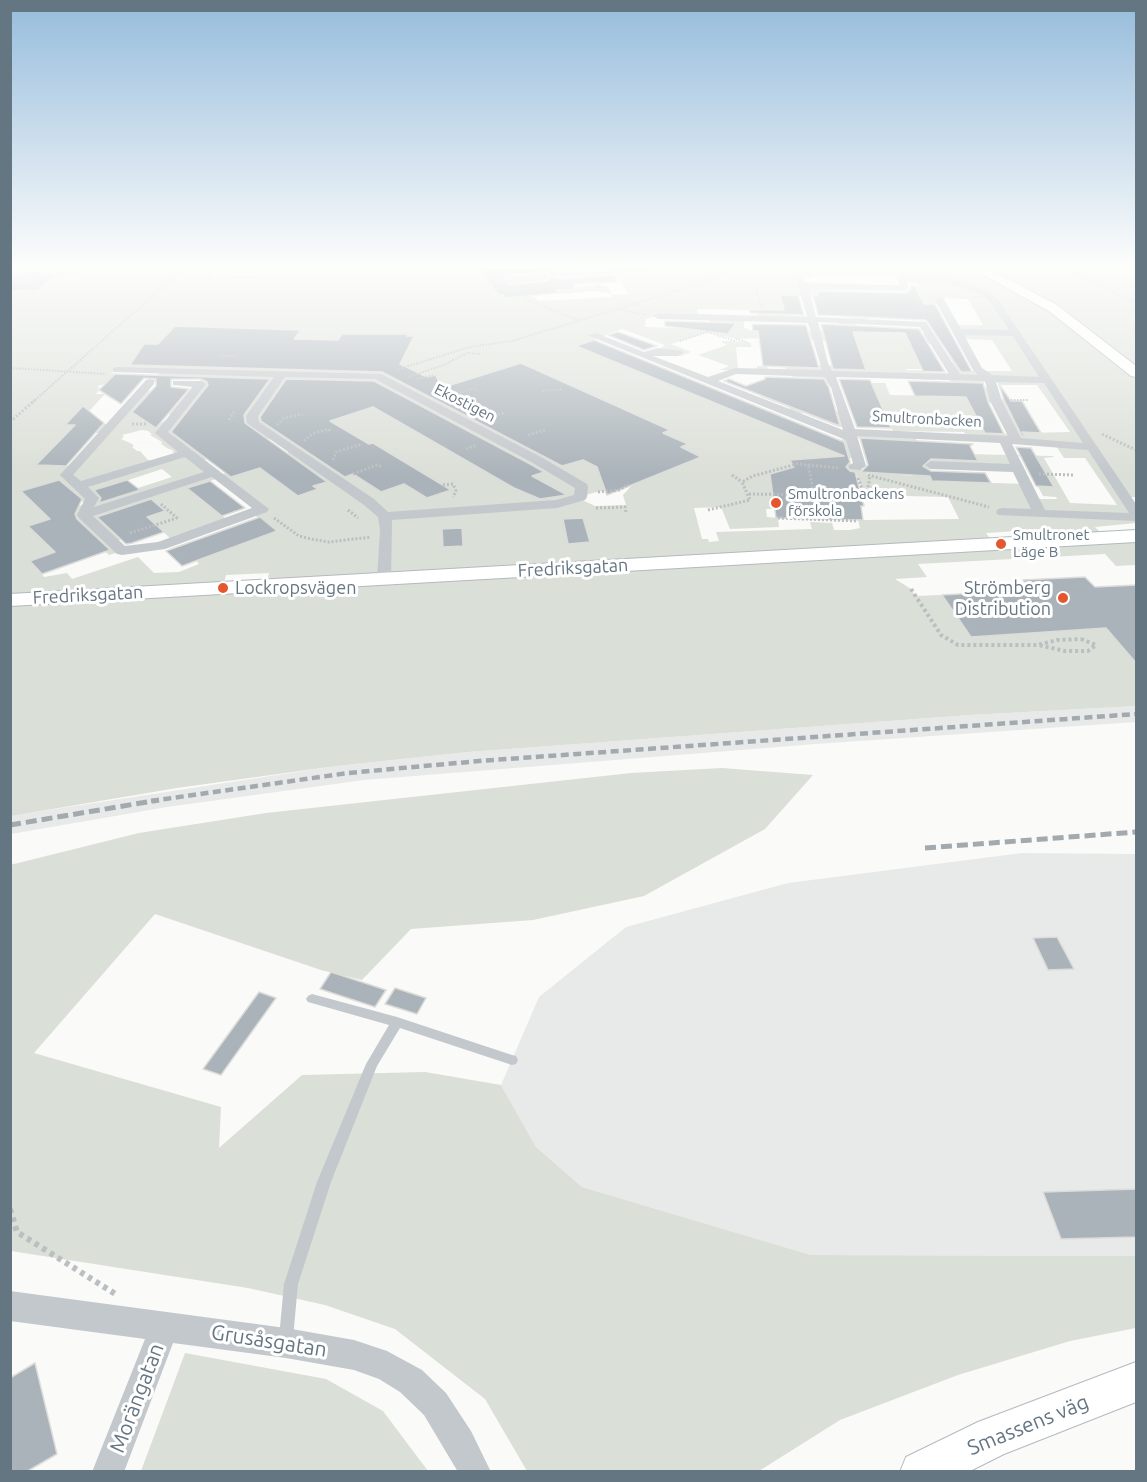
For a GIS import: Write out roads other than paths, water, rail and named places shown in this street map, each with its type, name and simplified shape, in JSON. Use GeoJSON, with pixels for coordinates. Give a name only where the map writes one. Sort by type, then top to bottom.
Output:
{"type":"FeatureCollection","features":[{"type":"Feature","properties":{"kind":"street","name":"Smultronbacken"},"geometry":{"type":"LineString","coordinates":[[598,337],[849,434],[1010,440],[1057,446],[1092,447]]}},
{"type":"Feature","properties":{"kind":"street","name":"Smultronbacken"},"geometry":{"type":"LineString","coordinates":[[816,337],[823,363],[836,387],[849,434],[854,469]]}},
{"type":"Feature","properties":{"kind":"street"},"geometry":{"type":"LineString","coordinates":[[931,337],[956,377]]}},
{"type":"Feature","properties":{"kind":"street","name":"Smultronbacken"},"geometry":{"type":"LineString","coordinates":[[960,337],[978,370],[989,378],[1019,471],[1040,514]]}},
{"type":"Feature","properties":{"kind":"street"},"geometry":{"type":"LineString","coordinates":[[1018,337],[1137,515]]}},
{"type":"Feature","properties":{"kind":"street"},"geometry":{"type":"LineString","coordinates":[[1091,337],[1134,370]]}},
{"type":"Feature","properties":{"kind":"street"},"geometry":{"type":"LineString","coordinates":[[644,355],[658,351],[678,353]]}},
{"type":"Feature","properties":{"kind":"street","name":"Ekostigen"},"geometry":{"type":"LineString","coordinates":[[117,370],[376,376],[537,460],[582,487],[580,497],[557,504],[385,516]]}},
{"type":"Feature","properties":{"kind":"street"},"geometry":{"type":"LineString","coordinates":[[84,515],[92,498],[66,475],[150,382],[163,371]]}},
{"type":"Feature","properties":{"kind":"street","name":"Smultronbacken"},"geometry":{"type":"LineString","coordinates":[[708,381],[735,371],[1046,380]]}},
{"type":"Feature","properties":{"kind":"street"},"geometry":{"type":"LineString","coordinates":[[282,373],[252,416],[253,423],[374,506],[385,516],[387,536],[384,579]]}},
{"type":"Feature","properties":{"kind":"street","name":"Smultronbacken"},"geometry":{"type":"LineString","coordinates":[[890,383],[946,385],[941,377]]}},
{"type":"Feature","properties":{"kind":"street"},"geometry":{"type":"LineString","coordinates":[[84,515],[122,550],[160,546],[262,509],[160,433],[201,384],[150,382]]}},
{"type":"Feature","properties":{"kind":"street"},"geometry":{"type":"LineString","coordinates":[[79,486],[186,453]]}},
{"type":"Feature","properties":{"kind":"street"},"geometry":{"type":"LineString","coordinates":[[931,465],[1019,471]]}},
{"type":"Feature","properties":{"kind":"street"},"geometry":{"type":"LineString","coordinates":[[84,515],[213,473]]}},
{"type":"Feature","properties":{"kind":"street"},"geometry":{"type":"LineString","coordinates":[[1003,512],[1137,515]]}},
{"type":"Feature","properties":{"kind":"street","name":"Fredriksgatan"},"geometry":{"type":"LineString","coordinates":[[10,600],[1137,536]]}},
{"type":"Feature","properties":{"kind":"street","name":"Grusåsgatan"},"geometry":{"type":"LineString","coordinates":[[10,1306],[286,1343],[354,1355],[387,1366],[411,1381],[435,1404],[460,1442],[475,1472]]}},
{"type":"Feature","properties":{"kind":"street","name":"Morängatan"},"geometry":{"type":"LineString","coordinates":[[108,1472],[165,1325]]}},
{"type":"Feature","properties":{"kind":"street","name":"Smassens väg"},"geometry":{"type":"LineString","coordinates":[[921,1472],[993,1437],[1137,1382]]}},
{"type":"Feature","properties":{"kind":"lane"},"geometry":{"type":"LineString","coordinates":[[312,999],[397,1022],[512,1060]]}},
{"type":"Feature","properties":{"kind":"lane"},"geometry":{"type":"LineString","coordinates":[[286,1343],[291,1284],[324,1182],[372,1064],[397,1022]]}},
{"type":"Feature","properties":{"kind":"railway"},"geometry":{"type":"LineString","coordinates":[[151,801],[348,773],[479,761],[1136,714]]}},
{"type":"Feature","properties":{"kind":"railway"},"geometry":{"type":"LineString","coordinates":[[10,825],[159,800]]}},
{"type":"Feature","properties":{"kind":"railway"},"geometry":{"type":"LineString","coordinates":[[925,848],[1136,832]]}},
{"type":"Feature","properties":{"kind":"place","name":"Smultronbackens förskola"},"geometry":{"type":"Point","coordinates":[776,503]}},
{"type":"Feature","properties":{"kind":"place","name":"Smultronet Läge B"},"geometry":{"type":"Point","coordinates":[1001,544]}},
{"type":"Feature","properties":{"kind":"place","name":"Lockropsvägen"},"geometry":{"type":"Point","coordinates":[223,588]}},
{"type":"Feature","properties":{"kind":"place","name":"Strömberg Distribution"},"geometry":{"type":"Point","coordinates":[1063,598]}}]}
